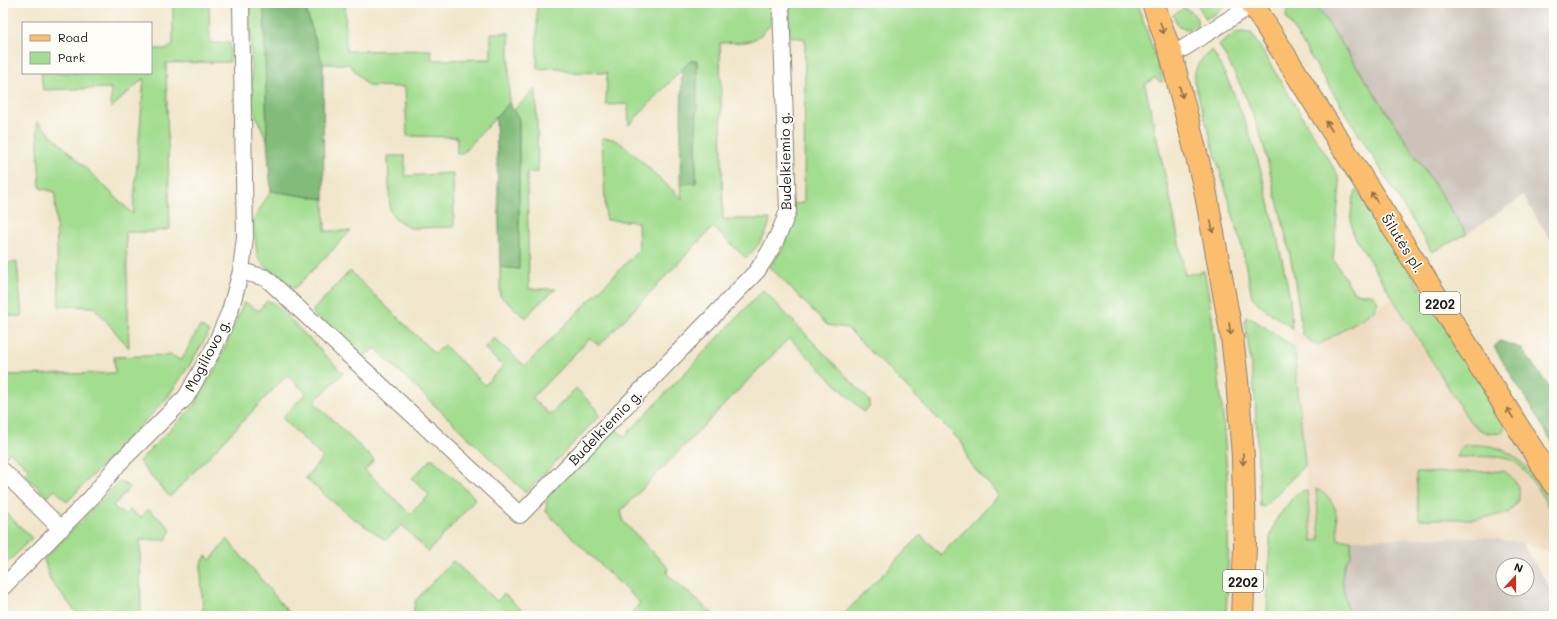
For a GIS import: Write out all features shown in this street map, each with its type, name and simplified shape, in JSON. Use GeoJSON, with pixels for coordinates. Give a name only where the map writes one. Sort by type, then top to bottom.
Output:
{"type":"FeatureCollection","features":[{"type":"Feature","properties":{"kind":"main road","name":"2202"},"geometry":{"type":"LineString","coordinates":[[1153,3],[1171,54],[1205,189],[1224,291],[1235,366],[1243,463],[1245,547],[1242,616]]}},
{"type":"Feature","properties":{"kind":"main road","name":"Šilutės pl."},"geometry":{"type":"LineString","coordinates":[[1252,4],[1554,484]]}},
{"type":"Feature","properties":{"kind":"street","name":"Mogiliovo g."},"geometry":{"type":"LineString","coordinates":[[3,587],[91,498],[119,463],[186,397],[214,348],[225,325],[241,271],[245,237],[242,3]]}},
{"type":"Feature","properties":{"kind":"street","name":"Budelkiemio g."},"geometry":{"type":"LineString","coordinates":[[241,271],[266,278],[520,514],[757,271],[771,251],[781,232],[788,211],[781,3]]}},
{"type":"Feature","properties":{"kind":"street"},"geometry":{"type":"LineString","coordinates":[[1171,54],[1184,48],[1252,4]]}},
{"type":"Feature","properties":{"kind":"street"},"geometry":{"type":"LineString","coordinates":[[3,471],[61,529]]}},
{"type":"Feature","properties":{"kind":"shaded area"},"geometry":{"type":"Polygon","coordinates":[[[1315,3],[1554,3],[1554,245],[1523,196],[1467,234],[1315,3]]]}},
{"type":"Feature","properties":{"kind":"shaded area"},"geometry":{"type":"Polygon","coordinates":[[[1392,298],[1470,422],[1506,421],[1554,496],[1554,553],[1522,543],[1312,541],[1292,328],[1312,342],[1374,311],[1377,307],[1392,298]]]}},
{"type":"Feature","properties":{"kind":"shaded area"},"geometry":{"type":"Polygon","coordinates":[[[1483,537],[1522,543],[1531,557],[1495,557],[1495,597],[1535,597],[1535,564],[1554,595],[1554,616],[1328,616],[1327,540],[1483,537]]]}},
{"type":"Feature","properties":{"kind":"green space"},"geometry":{"type":"Polygon","coordinates":[[[173,3],[209,3],[210,43],[230,43],[230,62],[166,63],[170,229],[153,232],[126,232],[129,348],[94,307],[59,306],[55,192],[40,188],[37,121],[133,214],[144,78],[111,108],[111,88],[43,90],[41,74],[152,74],[152,49],[167,49],[173,45],[173,3]]]}},
{"type":"Feature","properties":{"kind":"green space"},"geometry":{"type":"Polygon","coordinates":[[[250,3],[345,3],[346,51],[431,50],[432,60],[491,59],[491,33],[509,33],[509,103],[462,154],[457,154],[457,137],[407,136],[405,87],[368,86],[349,64],[323,64],[304,4],[264,5],[267,140],[252,107],[250,3]]]}},
{"type":"Feature","properties":{"kind":"green space"},"geometry":{"type":"Polygon","coordinates":[[[537,3],[771,3],[771,24],[759,36],[753,40],[743,42],[720,43],[723,219],[770,219],[767,230],[758,245],[746,258],[713,227],[599,346],[590,338],[532,398],[550,415],[576,388],[597,409],[599,416],[526,493],[375,348],[360,359],[313,314],[314,309],[350,271],[435,354],[444,345],[485,385],[503,366],[484,348],[494,338],[525,366],[639,250],[638,222],[606,220],[602,138],[613,139],[625,146],[682,199],[680,184],[696,183],[697,61],[690,61],[629,125],[628,104],[606,105],[607,73],[570,72],[559,68],[537,69],[537,3]]]}},
{"type":"Feature","properties":{"kind":"green space"},"geometry":{"type":"Polygon","coordinates":[[[788,3],[1136,3],[1162,77],[1162,82],[1154,78],[1145,85],[1172,206],[1185,275],[1204,271],[1215,338],[1225,438],[1228,498],[1228,586],[1226,616],[842,616],[921,535],[941,555],[999,495],[969,463],[963,444],[847,328],[827,325],[770,267],[783,248],[789,229],[793,204],[804,203],[805,39],[789,36],[788,3]]]}},
{"type":"Feature","properties":{"kind":"green space"},"geometry":{"type":"Polygon","coordinates":[[[1199,3],[1227,3],[1218,12],[1206,19],[1198,5],[1199,3]]]}},
{"type":"Feature","properties":{"kind":"green space"},"geometry":{"type":"Polygon","coordinates":[[[1288,3],[1315,3],[1467,234],[1432,252],[1286,17],[1288,3]]]}},
{"type":"Feature","properties":{"kind":"green space"},"geometry":{"type":"Polygon","coordinates":[[[304,4],[323,64],[324,199],[271,191],[267,140],[264,5],[304,4]]]}},
{"type":"Feature","properties":{"kind":"green space"},"geometry":{"type":"Polygon","coordinates":[[[1184,8],[1195,15],[1198,24],[1197,27],[1187,29],[1179,27],[1173,15],[1184,8]]]}},
{"type":"Feature","properties":{"kind":"green space"},"geometry":{"type":"Polygon","coordinates":[[[1235,33],[1251,33],[1253,36],[1338,175],[1340,184],[1333,259],[1353,291],[1359,294],[1374,295],[1378,302],[1374,311],[1320,344],[1312,342],[1302,334],[1298,298],[1288,245],[1261,136],[1242,89],[1219,45],[1235,33]]]}},
{"type":"Feature","properties":{"kind":"green space"},"geometry":{"type":"Polygon","coordinates":[[[1212,50],[1239,105],[1267,193],[1290,298],[1292,328],[1262,307],[1252,297],[1241,243],[1194,81],[1195,71],[1199,63],[1212,50]]]}},
{"type":"Feature","properties":{"kind":"green space"},"geometry":{"type":"Polygon","coordinates":[[[690,61],[697,61],[696,183],[680,184],[682,69],[690,61]]]}},
{"type":"Feature","properties":{"kind":"green space"},"geometry":{"type":"Polygon","coordinates":[[[536,88],[538,172],[527,173],[529,289],[556,289],[536,306],[526,318],[500,296],[500,267],[519,269],[519,119],[514,110],[536,88]]]}},
{"type":"Feature","properties":{"kind":"green space"},"geometry":{"type":"Polygon","coordinates":[[[509,103],[519,119],[519,269],[500,267],[496,118],[509,103]]]}},
{"type":"Feature","properties":{"kind":"green space"},"geometry":{"type":"Polygon","coordinates":[[[388,156],[405,156],[405,176],[453,173],[454,227],[410,228],[396,219],[390,211],[388,156]]]}},
{"type":"Feature","properties":{"kind":"green space"},"geometry":{"type":"Polygon","coordinates":[[[1357,190],[1506,421],[1503,431],[1498,433],[1485,432],[1470,422],[1353,234],[1351,211],[1357,190]]]}},
{"type":"Feature","properties":{"kind":"green space"},"geometry":{"type":"Polygon","coordinates":[[[271,191],[324,199],[325,231],[351,231],[296,287],[288,289],[261,262],[257,254],[253,220],[271,191]]]}},
{"type":"Feature","properties":{"kind":"green space"},"geometry":{"type":"Polygon","coordinates":[[[17,262],[22,317],[3,313],[3,263],[17,262]]]}},
{"type":"Feature","properties":{"kind":"green space"},"geometry":{"type":"Polygon","coordinates":[[[763,290],[870,401],[869,407],[864,412],[789,338],[621,511],[624,522],[668,568],[667,574],[715,616],[632,616],[631,615],[640,603],[546,512],[547,496],[614,429],[625,436],[763,290]]]}},
{"type":"Feature","properties":{"kind":"green space"},"geometry":{"type":"Polygon","coordinates":[[[267,301],[274,303],[343,373],[314,402],[374,460],[365,470],[410,514],[429,495],[412,478],[432,458],[474,497],[474,501],[428,552],[402,525],[386,540],[350,516],[305,478],[323,458],[282,418],[306,393],[287,375],[170,497],[146,471],[139,461],[194,406],[216,368],[244,302],[259,311],[267,301]]]}},
{"type":"Feature","properties":{"kind":"green space"},"geometry":{"type":"Polygon","coordinates":[[[1246,317],[1251,318],[1294,347],[1305,465],[1264,507],[1260,506],[1255,396],[1245,321],[1246,317]]]}},
{"type":"Feature","properties":{"kind":"green space"},"geometry":{"type":"Polygon","coordinates":[[[200,326],[209,332],[189,366],[167,398],[67,502],[55,490],[47,497],[24,474],[29,469],[10,452],[5,457],[3,455],[3,375],[115,373],[114,357],[172,355],[181,361],[200,326]]]}},
{"type":"Feature","properties":{"kind":"green space"},"geometry":{"type":"Polygon","coordinates":[[[1500,341],[1521,348],[1549,387],[1554,391],[1554,445],[1494,347],[1500,341]]]}},
{"type":"Feature","properties":{"kind":"green space"},"geometry":{"type":"Polygon","coordinates":[[[1465,445],[1489,446],[1510,453],[1530,472],[1544,494],[1554,504],[1554,516],[1529,476],[1517,463],[1506,458],[1499,457],[1456,457],[1460,449],[1465,445]]]}},
{"type":"Feature","properties":{"kind":"green space"},"geometry":{"type":"Polygon","coordinates":[[[1503,471],[1513,479],[1519,491],[1518,500],[1508,513],[1478,519],[1419,519],[1416,473],[1503,471]]]}},
{"type":"Feature","properties":{"kind":"green space"},"geometry":{"type":"Polygon","coordinates":[[[119,482],[130,488],[113,506],[124,515],[130,510],[141,518],[148,509],[171,529],[166,540],[140,540],[141,616],[79,616],[50,580],[44,559],[119,482]]]}},
{"type":"Feature","properties":{"kind":"green space"},"geometry":{"type":"Polygon","coordinates":[[[1316,489],[1324,494],[1333,504],[1336,516],[1338,540],[1351,540],[1351,555],[1343,570],[1343,585],[1347,616],[1267,616],[1270,537],[1277,518],[1295,495],[1305,490],[1307,491],[1312,541],[1320,540],[1316,489]]]}},
{"type":"Feature","properties":{"kind":"green space"},"geometry":{"type":"Polygon","coordinates":[[[3,510],[32,538],[3,567],[3,510]]]}},
{"type":"Feature","properties":{"kind":"green space"},"geometry":{"type":"Polygon","coordinates":[[[227,539],[292,616],[206,616],[203,612],[201,564],[206,556],[211,560],[227,539]]]}},
{"type":"Feature","properties":{"kind":"green space"},"geometry":{"type":"Polygon","coordinates":[[[453,561],[497,601],[504,594],[528,616],[413,616],[415,601],[453,561]]]}}]}
